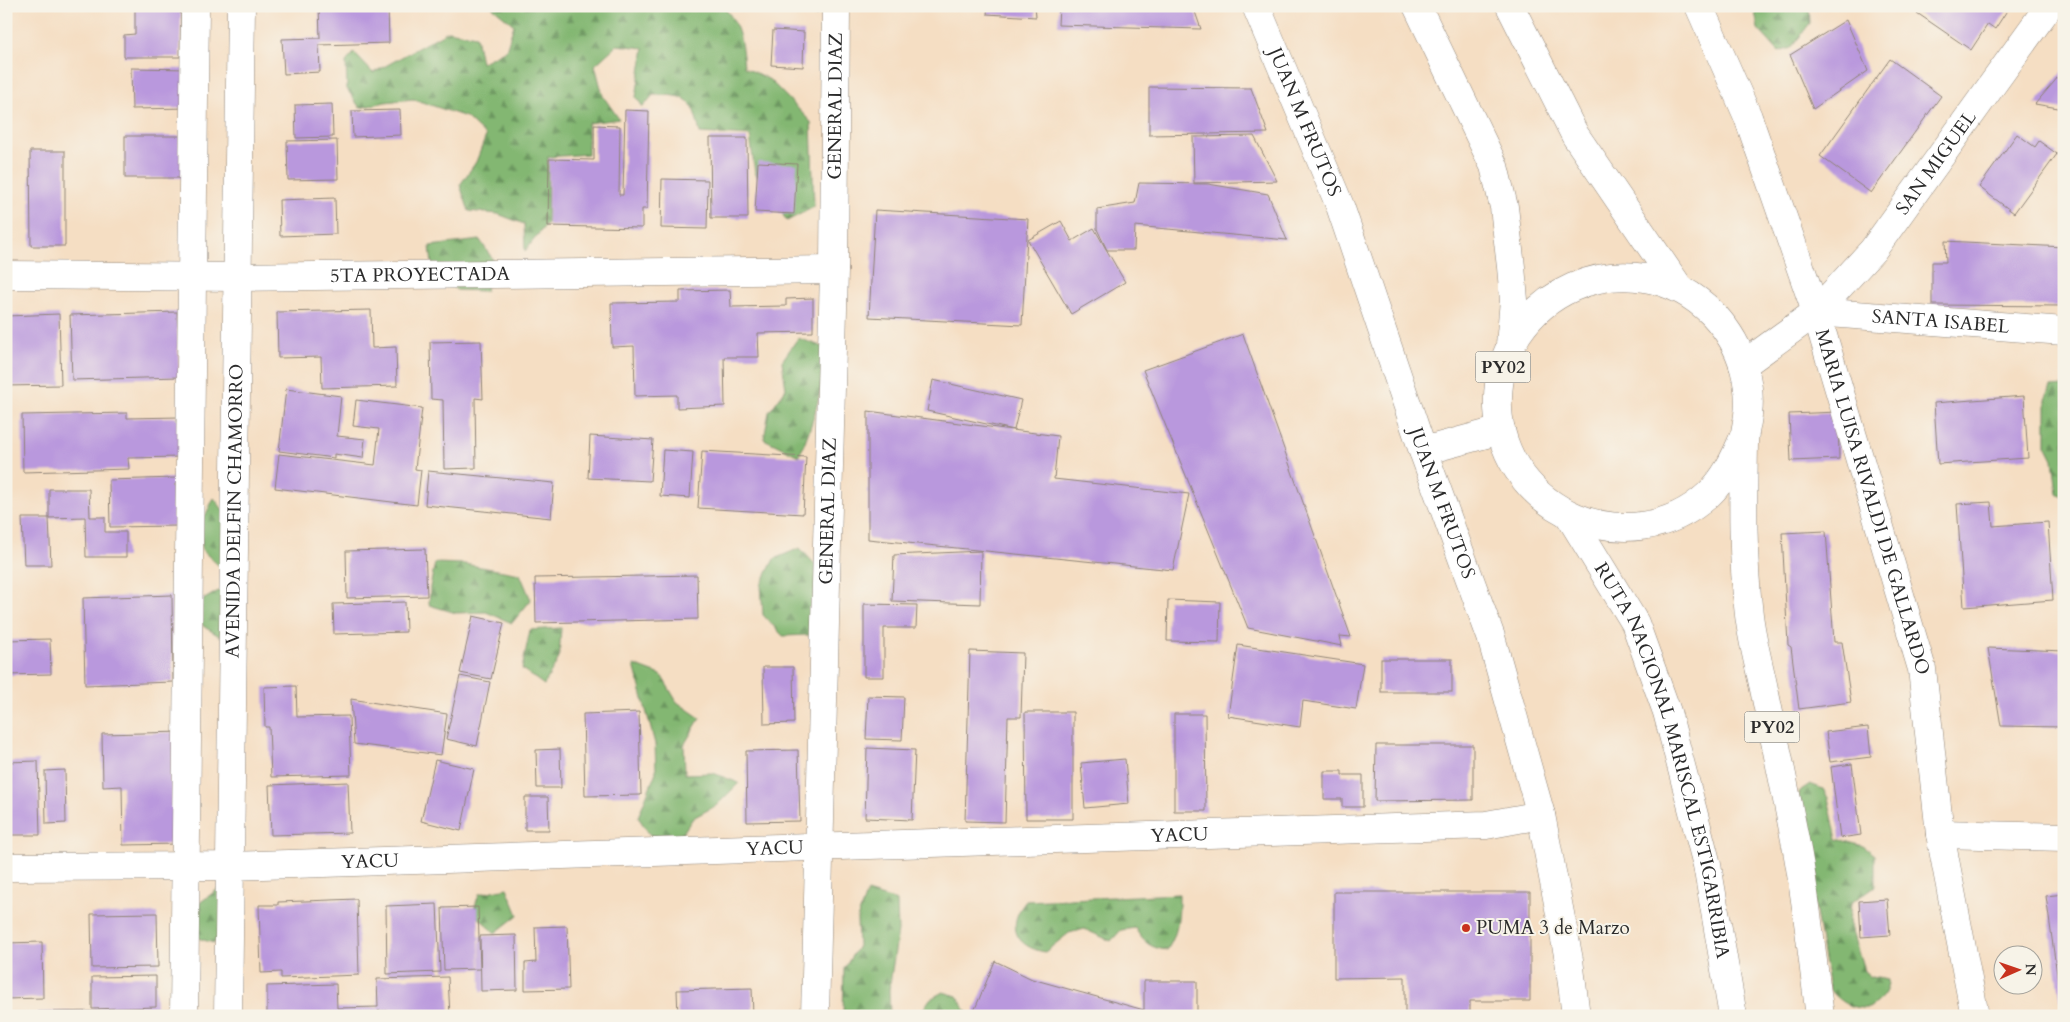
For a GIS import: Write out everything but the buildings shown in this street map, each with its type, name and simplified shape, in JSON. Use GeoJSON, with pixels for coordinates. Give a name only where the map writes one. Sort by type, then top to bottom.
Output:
{"type":"FeatureCollection","features":[{"type":"Feature","properties":{"kind":"main road"},"geometry":{"type":"LineString","coordinates":[[184,1016],[195,6]]}},
{"type":"Feature","properties":{"kind":"main road","name":"AVENIDA DELFIN CHAMORRO"},"geometry":{"type":"LineString","coordinates":[[228,1016],[241,6]]}},
{"type":"Feature","properties":{"kind":"main road","name":"GENERAL DIAZ"},"geometry":{"type":"LineString","coordinates":[[815,1016],[834,270],[836,6]]}},
{"type":"Feature","properties":{"kind":"main road","name":"JUAN M FRUTOS"},"geometry":{"type":"LineString","coordinates":[[1256,6],[1340,206],[1423,451],[1491,637],[1541,815],[1569,960],[1576,1016]]}},
{"type":"Feature","properties":{"kind":"main road","name":"PY02"},"geometry":{"type":"LineString","coordinates":[[1417,6],[1494,166],[1504,207],[1514,300],[1509,350],[1499,389],[1498,410],[1501,430],[1518,469],[1531,487],[1547,501],[1569,514],[1606,526],[1628,528],[1669,519],[1690,508],[1708,494],[1723,477],[1735,458],[1744,436]]}},
{"type":"Feature","properties":{"kind":"main road","name":"PY02"},"geometry":{"type":"LineString","coordinates":[[1510,6],[1575,135],[1680,289]]}},
{"type":"Feature","properties":{"kind":"main road","name":"MARIA LUISA RIVALDI DE GALLARDO"},"geometry":{"type":"LineString","coordinates":[[1699,6],[1748,117],[1816,312],[1922,669],[1940,834],[1975,1016]]}},
{"type":"Feature","properties":{"kind":"main road","name":"SAN MIGUEL"},"geometry":{"type":"LineString","coordinates":[[1743,365],[1816,312],[1873,250],[2048,6]]}},
{"type":"Feature","properties":{"kind":"main road","name":"5TA PROYECTADA"},"geometry":{"type":"LineString","coordinates":[[6,275],[237,277],[834,270]]}},
{"type":"Feature","properties":{"kind":"main road","name":"PY02"},"geometry":{"type":"LineString","coordinates":[[1509,350],[1528,322],[1546,303],[1582,283],[1601,278],[1641,277],[1680,289],[1694,298],[1719,321],[1737,349],[1748,388],[1744,436],[1743,539],[1749,617],[1797,849],[1820,1016]]}},
{"type":"Feature","properties":{"kind":"main road","name":"SANTA ISABEL"},"geometry":{"type":"LineString","coordinates":[[1816,312],[2064,331]]}},
{"type":"Feature","properties":{"kind":"main road"},"geometry":{"type":"LineString","coordinates":[[1423,451],[1501,430]]}},
{"type":"Feature","properties":{"kind":"main road","name":"RUTA NACIONAL MARISCAL ESTIGARRIBIA"},"geometry":{"type":"LineString","coordinates":[[1569,514],[1636,623],[1667,712],[1707,865],[1732,1016]]}},
{"type":"Feature","properties":{"kind":"main road","name":"YACU"},"geometry":{"type":"LineString","coordinates":[[6,867],[229,866],[1486,826],[1541,815]]}},
{"type":"Feature","properties":{"kind":"main road"},"geometry":{"type":"LineString","coordinates":[[1940,834],[2064,837]]}},
{"type":"Feature","properties":{"kind":"green space"},"geometry":{"type":"Polygon","coordinates":[[[491,6],[722,6],[733,19],[739,34],[744,67],[770,80],[811,122],[814,207],[787,221],[755,173],[750,136],[700,133],[691,106],[687,101],[675,96],[653,95],[643,107],[636,97],[644,48],[617,45],[595,65],[603,96],[619,119],[588,123],[588,154],[548,157],[547,223],[525,251],[524,224],[498,214],[469,211],[460,185],[476,162],[486,136],[466,117],[413,99],[385,102],[360,108],[347,89],[346,62],[354,53],[373,73],[448,31],[476,36],[481,63],[506,50],[514,25],[491,6]]]}},
{"type":"Feature","properties":{"kind":"green space"},"geometry":{"type":"Polygon","coordinates":[[[1754,6],[1809,6],[1810,23],[1791,48],[1779,52],[1758,29],[1754,6]]]}},
{"type":"Feature","properties":{"kind":"green space"},"geometry":{"type":"Polygon","coordinates":[[[480,240],[495,263],[485,291],[457,290],[433,274],[430,246],[480,240]]]}},
{"type":"Feature","properties":{"kind":"green space"},"geometry":{"type":"Polygon","coordinates":[[[798,338],[826,348],[823,377],[817,404],[810,429],[799,456],[764,439],[769,412],[786,389],[782,361],[798,338]]]}},
{"type":"Feature","properties":{"kind":"green space"},"geometry":{"type":"Polygon","coordinates":[[[2064,386],[2064,498],[2057,493],[2053,459],[2046,445],[2046,399],[2051,387],[2064,386]]]}},
{"type":"Feature","properties":{"kind":"green space"},"geometry":{"type":"Polygon","coordinates":[[[214,498],[224,511],[231,577],[202,550],[201,524],[214,498]]]}},
{"type":"Feature","properties":{"kind":"green space"},"geometry":{"type":"Polygon","coordinates":[[[800,548],[833,584],[830,612],[811,635],[783,636],[763,615],[761,585],[774,559],[800,548]]]}},
{"type":"Feature","properties":{"kind":"green space"},"geometry":{"type":"Polygon","coordinates":[[[435,563],[464,564],[520,574],[531,600],[512,623],[486,612],[456,613],[429,605],[430,587],[435,563]]]}},
{"type":"Feature","properties":{"kind":"green space"},"geometry":{"type":"Polygon","coordinates":[[[220,590],[221,637],[203,626],[196,604],[220,590]]]}},
{"type":"Feature","properties":{"kind":"green space"},"geometry":{"type":"Polygon","coordinates":[[[561,628],[559,658],[544,685],[522,669],[530,630],[561,628]]]}},
{"type":"Feature","properties":{"kind":"green space"},"geometry":{"type":"Polygon","coordinates":[[[634,665],[661,675],[677,702],[700,718],[684,745],[685,774],[713,773],[739,783],[717,805],[693,818],[676,843],[650,835],[638,817],[656,772],[655,744],[634,665]]]}},
{"type":"Feature","properties":{"kind":"green space"},"geometry":{"type":"Polygon","coordinates":[[[1810,784],[1823,789],[1828,798],[1837,839],[1863,846],[1875,855],[1875,886],[1851,903],[1849,922],[1864,971],[1871,977],[1888,980],[1887,989],[1883,996],[1869,1008],[1846,1004],[1829,989],[1812,888],[1818,880],[1817,846],[1808,835],[1808,827],[1802,819],[1798,792],[1810,784]]]}},
{"type":"Feature","properties":{"kind":"green space"},"geometry":{"type":"Polygon","coordinates":[[[221,887],[225,935],[214,943],[200,939],[194,931],[198,904],[221,887]]]}},
{"type":"Feature","properties":{"kind":"green space"},"geometry":{"type":"Polygon","coordinates":[[[507,888],[518,915],[495,933],[473,912],[479,894],[507,888]]]}},
{"type":"Feature","properties":{"kind":"green space"},"geometry":{"type":"Polygon","coordinates":[[[867,892],[897,901],[898,931],[889,990],[890,1016],[843,1016],[844,969],[858,946],[857,919],[867,892]]]}},
{"type":"Feature","properties":{"kind":"green space"},"geometry":{"type":"Polygon","coordinates":[[[1179,894],[1176,930],[1167,950],[1148,944],[1135,928],[1121,930],[1111,941],[1084,929],[1069,933],[1045,952],[1027,945],[1021,940],[1015,926],[1016,918],[1026,901],[1179,894]]]}},
{"type":"Feature","properties":{"kind":"green space"},"geometry":{"type":"Polygon","coordinates":[[[943,992],[957,996],[969,1016],[923,1016],[922,1011],[930,999],[943,992]]]}},
{"type":"Feature","properties":{"kind":"place","name":"PUMA 3 de Marzo"},"geometry":{"type":"Point","coordinates":[1466,928]}}]}
